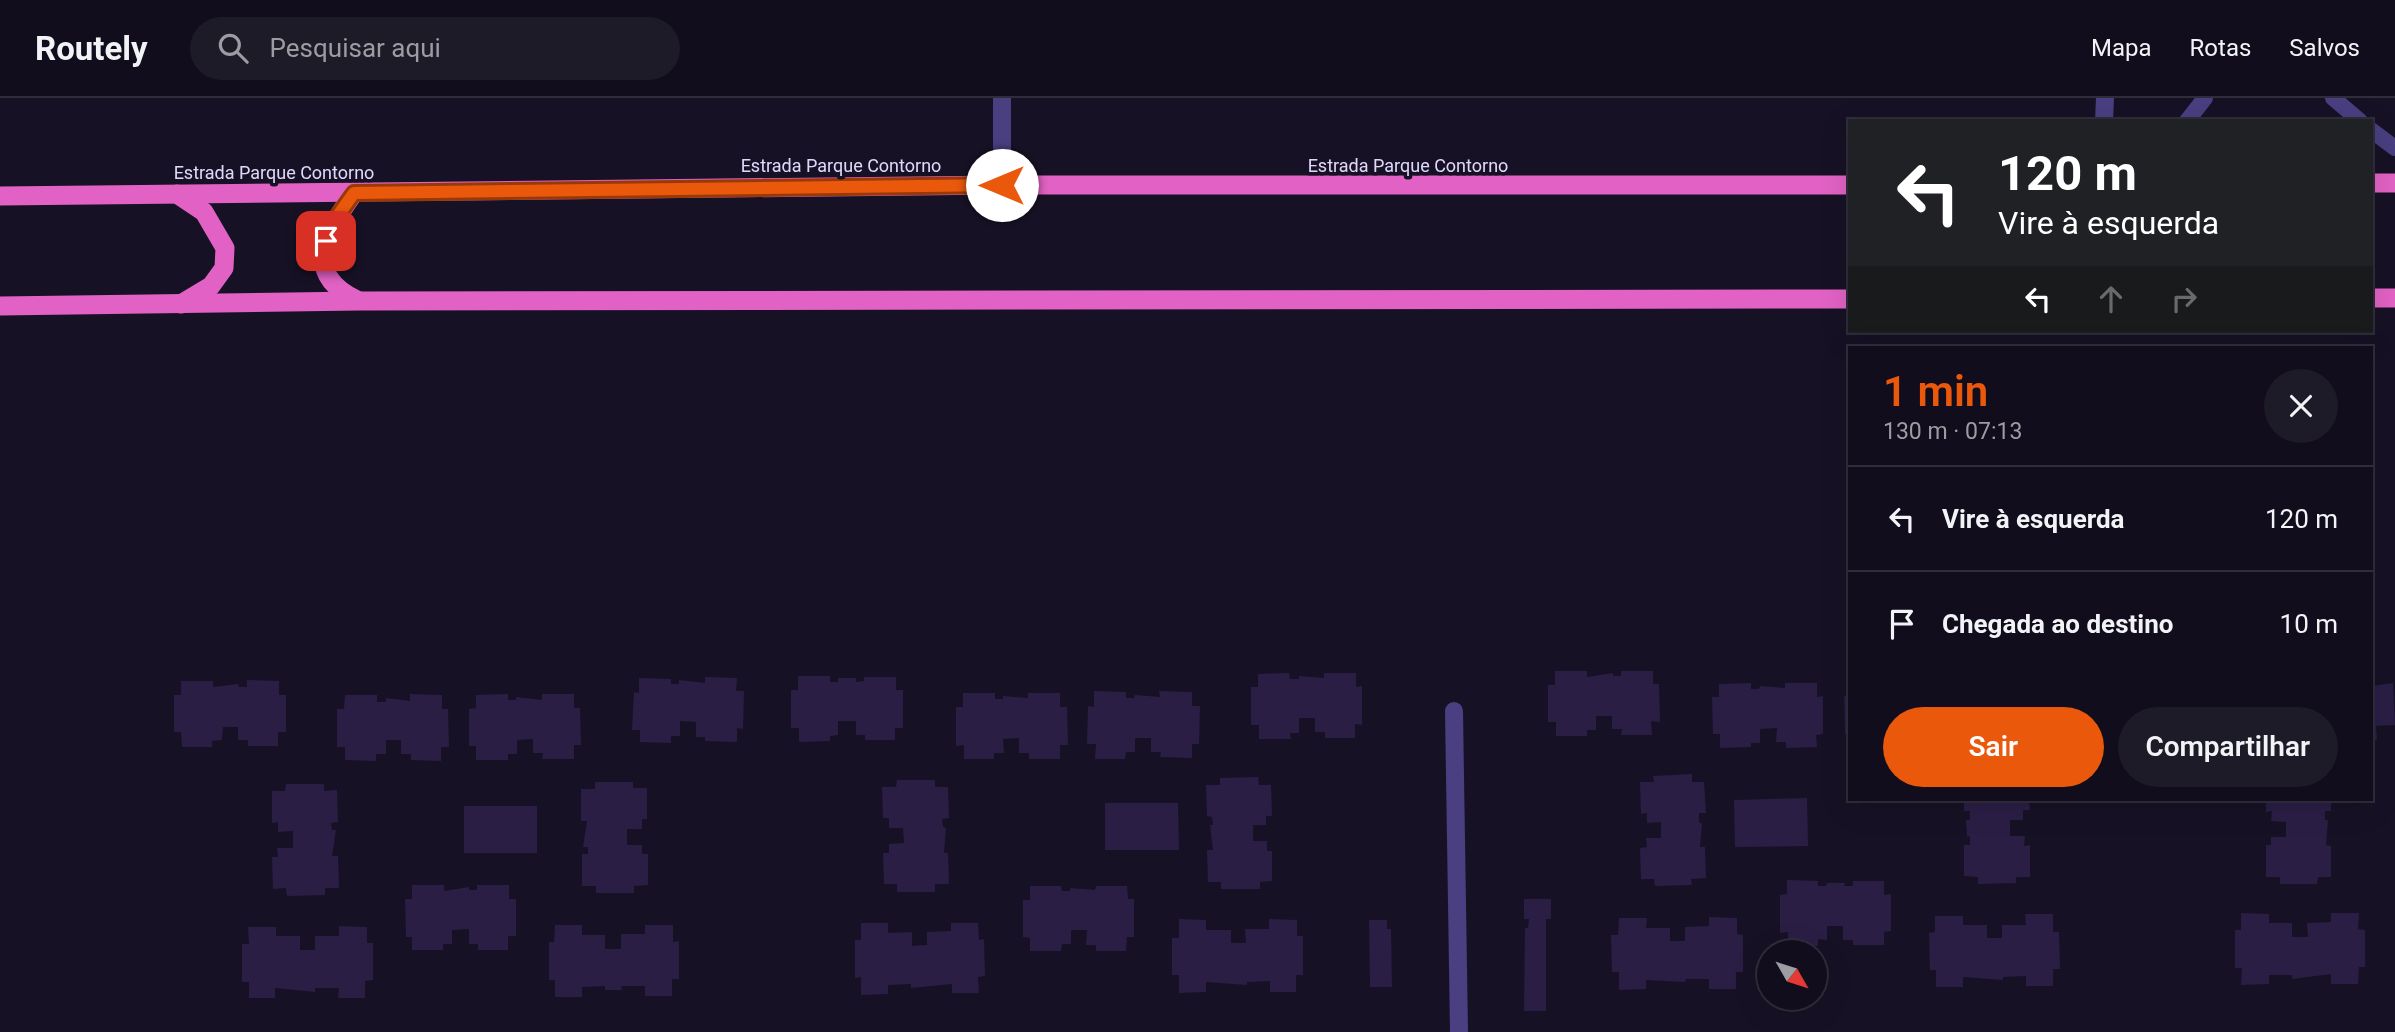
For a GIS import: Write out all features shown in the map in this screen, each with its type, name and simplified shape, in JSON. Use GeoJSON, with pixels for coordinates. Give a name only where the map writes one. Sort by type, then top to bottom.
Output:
{"type":"FeatureCollection","features":[{"type":"Feature","properties":{"kind":"highway"},"geometry":{"type":"LineString","coordinates":[[2373,183],[2395,183]]}},
{"type":"Feature","properties":{"kind":"highway","name":"Estrada Parque Contorno"},"geometry":{"type":"LineString","coordinates":[[0,196],[1002,185],[1848,184]]}},
{"type":"Feature","properties":{"kind":"highway"},"geometry":{"type":"LineString","coordinates":[[354,193],[334,221],[323,261],[326,276],[338,291],[359,301]]}},
{"type":"Feature","properties":{"kind":"highway"},"geometry":{"type":"LineString","coordinates":[[176,194],[205,212],[225,248],[224,268],[211,286],[180,304]]}},
{"type":"Feature","properties":{"kind":"highway"},"geometry":{"type":"LineString","coordinates":[[2373,298],[2395,298]]}},
{"type":"Feature","properties":{"kind":"highway"},"geometry":{"type":"LineString","coordinates":[[0,306],[359,301],[1848,299]]}},
{"type":"Feature","properties":{"kind":"street"},"geometry":{"type":"LineString","coordinates":[[1002,98],[1002,185]]}},
{"type":"Feature","properties":{"kind":"street"},"geometry":{"type":"LineString","coordinates":[[2105,98],[2105,119]]}},
{"type":"Feature","properties":{"kind":"street"},"geometry":{"type":"LineString","coordinates":[[1454,712],[1459,1032]]}},
{"type":"Feature","properties":{"kind":"lane"},"geometry":{"type":"LineString","coordinates":[[2189,119],[2205,98]]}},
{"type":"Feature","properties":{"kind":"lane"},"geometry":{"type":"LineString","coordinates":[[2333,98],[2358,119]]}},
{"type":"Feature","properties":{"kind":"lane"},"geometry":{"type":"LineString","coordinates":[[2373,132],[2395,148]]}},
{"type":"Feature","properties":{"kind":"building"},"geometry":{"type":"Polygon","coordinates":[[[1555,671],[1587,671],[1587,677],[1613,673],[1613,676],[1621,676],[1621,671],[1653,671],[1653,684],[1659,684],[1660,722],[1651,721],[1652,735],[1621,735],[1622,729],[1612,729],[1612,716],[1596,716],[1596,730],[1587,730],[1587,736],[1556,736],[1556,722],[1548,722],[1548,685],[1555,685],[1555,671]]]}},
{"type":"Feature","properties":{"kind":"building"},"geometry":{"type":"Polygon","coordinates":[[[1289,673],[1290,679],[1299,679],[1299,676],[1324,678],[1324,673],[1356,673],[1356,687],[1362,686],[1362,725],[1355,724],[1355,738],[1325,738],[1325,732],[1315,732],[1315,718],[1299,718],[1299,733],[1290,733],[1291,739],[1259,739],[1259,725],[1251,725],[1251,687],[1258,687],[1258,674],[1289,673]]]}},
{"type":"Feature","properties":{"kind":"building"},"geometry":{"type":"Polygon","coordinates":[[[798,676],[830,676],[830,682],[838,682],[838,678],[856,678],[856,682],[864,681],[864,677],[896,677],[896,690],[903,690],[903,728],[895,728],[895,740],[865,740],[865,735],[856,735],[856,721],[838,721],[838,735],[830,736],[830,741],[799,742],[799,728],[791,728],[791,690],[798,690],[798,676]]]}},
{"type":"Feature","properties":{"kind":"building"},"geometry":{"type":"Polygon","coordinates":[[[705,677],[737,678],[736,691],[744,691],[743,729],[737,728],[737,742],[705,741],[705,737],[696,737],[696,722],[680,721],[680,736],[671,736],[671,743],[640,742],[640,730],[632,730],[634,692],[639,693],[639,678],[671,679],[671,684],[679,684],[679,680],[705,683],[705,677]]]}},
{"type":"Feature","properties":{"kind":"building"},"geometry":{"type":"Polygon","coordinates":[[[247,680],[279,681],[279,695],[286,695],[286,732],[278,732],[278,746],[248,746],[248,740],[238,740],[238,727],[223,727],[222,740],[212,741],[212,747],[182,747],[181,732],[174,732],[174,695],[181,695],[181,681],[213,681],[213,687],[238,684],[239,687],[247,687],[247,680]]]}},
{"type":"Feature","properties":{"kind":"building"},"geometry":{"type":"Polygon","coordinates":[[[1751,683],[1751,689],[1759,689],[1760,686],[1785,688],[1785,683],[1817,683],[1817,697],[1823,696],[1823,734],[1816,735],[1817,747],[1786,748],[1786,742],[1776,742],[1777,728],[1760,729],[1760,743],[1751,743],[1751,747],[1720,748],[1720,734],[1713,734],[1712,697],[1719,697],[1719,684],[1751,683]]]}},
{"type":"Feature","properties":{"kind":"building"},"geometry":{"type":"Polygon","coordinates":[[[2393,683],[2395,725],[2376,726],[2377,740],[2373,740],[2373,686],[2393,683]]]}},
{"type":"Feature","properties":{"kind":"building"},"geometry":{"type":"Polygon","coordinates":[[[1094,691],[1126,692],[1126,698],[1134,698],[1135,695],[1160,697],[1159,691],[1192,692],[1192,706],[1200,706],[1199,744],[1192,744],[1192,758],[1160,757],[1161,752],[1151,752],[1151,738],[1135,738],[1135,752],[1126,752],[1125,759],[1095,759],[1096,744],[1087,744],[1088,706],[1094,707],[1094,691]]]}},
{"type":"Feature","properties":{"kind":"building"},"geometry":{"type":"Polygon","coordinates":[[[963,693],[995,693],[995,699],[1003,699],[1003,696],[1028,698],[1028,693],[1060,693],[1060,707],[1067,707],[1068,745],[1060,745],[1060,759],[1029,759],[1029,753],[1019,753],[1019,738],[1003,739],[1004,753],[994,753],[994,759],[964,759],[964,745],[956,746],[956,707],[963,707],[963,693]]]}},
{"type":"Feature","properties":{"kind":"building"},"geometry":{"type":"Polygon","coordinates":[[[410,694],[442,695],[442,709],[448,709],[449,747],[441,747],[441,761],[411,760],[411,754],[401,754],[401,740],[386,740],[386,754],[376,754],[376,761],[345,760],[345,747],[337,747],[337,709],[344,709],[345,695],[377,695],[377,702],[386,702],[386,698],[410,701],[410,694]]]}},
{"type":"Feature","properties":{"kind":"building"},"geometry":{"type":"Polygon","coordinates":[[[508,694],[508,700],[516,700],[516,697],[542,700],[542,694],[574,694],[574,708],[580,708],[581,745],[574,745],[574,759],[542,759],[543,753],[533,753],[533,739],[517,740],[517,754],[508,754],[508,760],[476,760],[476,746],[469,746],[469,709],[476,708],[476,695],[508,694]]]}},
{"type":"Feature","properties":{"kind":"building"},"geometry":{"type":"Polygon","coordinates":[[[1844,696],[1848,696],[1848,734],[1845,734],[1844,696]]]}},
{"type":"Feature","properties":{"kind":"building"},"geometry":{"type":"Polygon","coordinates":[[[1692,774],[1692,782],[1704,782],[1706,813],[1699,813],[1699,823],[1702,823],[1700,847],[1705,847],[1706,878],[1691,879],[1692,885],[1655,886],[1654,879],[1641,879],[1640,848],[1647,847],[1646,838],[1661,838],[1661,822],[1647,823],[1647,813],[1641,814],[1640,782],[1654,782],[1653,776],[1692,774]]]}},
{"type":"Feature","properties":{"kind":"building"},"geometry":{"type":"Polygon","coordinates":[[[1258,777],[1259,785],[1271,785],[1272,816],[1266,816],[1266,825],[1253,825],[1253,841],[1267,841],[1267,851],[1272,851],[1272,881],[1260,882],[1260,889],[1221,889],[1221,882],[1208,882],[1207,850],[1213,850],[1210,825],[1213,825],[1212,817],[1207,816],[1206,785],[1220,785],[1220,778],[1258,777]]]}},
{"type":"Feature","properties":{"kind":"building"},"geometry":{"type":"Polygon","coordinates":[[[897,780],[935,780],[935,787],[948,787],[949,818],[942,819],[943,827],[946,828],[944,853],[948,853],[949,884],[935,884],[935,892],[897,892],[897,884],[884,884],[883,853],[889,853],[889,844],[904,843],[903,828],[889,828],[889,818],[883,818],[882,787],[896,787],[897,780]]]}},
{"type":"Feature","properties":{"kind":"building"},"geometry":{"type":"Polygon","coordinates":[[[595,782],[633,782],[633,788],[647,788],[647,819],[642,819],[642,829],[627,829],[627,845],[642,845],[642,854],[648,854],[648,885],[634,886],[634,893],[596,893],[596,886],[582,886],[582,854],[588,854],[588,847],[583,847],[587,821],[581,821],[581,789],[595,789],[595,782]]]}},
{"type":"Feature","properties":{"kind":"building"},"geometry":{"type":"Polygon","coordinates":[[[286,784],[324,784],[324,791],[337,790],[338,822],[331,823],[332,830],[336,830],[332,856],[338,856],[339,888],[325,888],[325,895],[287,896],[286,888],[273,889],[272,857],[278,857],[277,848],[293,848],[293,831],[278,832],[278,822],[272,823],[272,791],[285,791],[286,784]]]}},
{"type":"Feature","properties":{"kind":"building"},"geometry":{"type":"Polygon","coordinates":[[[1807,798],[1808,846],[1735,847],[1734,800],[1807,798]]]}},
{"type":"Feature","properties":{"kind":"building"},"geometry":{"type":"Polygon","coordinates":[[[1964,801],[2029,801],[2030,810],[2023,810],[2023,820],[2010,820],[2010,836],[2025,836],[2024,846],[2030,845],[2030,877],[2016,877],[2016,883],[1978,884],[1978,877],[1964,876],[1964,845],[1970,845],[1966,820],[1970,820],[1970,811],[1964,811],[1964,801]]]}},
{"type":"Feature","properties":{"kind":"building"},"geometry":{"type":"Polygon","coordinates":[[[2266,801],[2331,801],[2331,811],[2325,811],[2325,820],[2328,820],[2326,845],[2331,846],[2331,877],[2318,877],[2317,884],[2280,884],[2280,877],[2266,877],[2266,845],[2271,845],[2271,837],[2286,837],[2286,822],[2271,821],[2272,811],[2266,812],[2266,801]]]}},
{"type":"Feature","properties":{"kind":"building"},"geometry":{"type":"Polygon","coordinates":[[[1105,803],[1178,803],[1179,850],[1105,850],[1105,803]]]}},
{"type":"Feature","properties":{"kind":"building"},"geometry":{"type":"Polygon","coordinates":[[[464,806],[537,806],[537,853],[464,853],[464,806]]]}},
{"type":"Feature","properties":{"kind":"building"},"geometry":{"type":"Polygon","coordinates":[[[1787,880],[1818,881],[1818,886],[1845,883],[1844,886],[1853,886],[1853,881],[1884,881],[1884,895],[1891,894],[1891,931],[1884,932],[1884,945],[1853,945],[1853,940],[1843,940],[1843,926],[1827,926],[1827,940],[1788,940],[1788,932],[1780,933],[1780,895],[1787,894],[1787,880]]]}},
{"type":"Feature","properties":{"kind":"building"},"geometry":{"type":"Polygon","coordinates":[[[412,885],[444,885],[444,891],[469,887],[469,890],[477,890],[477,885],[509,885],[509,899],[516,899],[516,936],[508,936],[508,950],[478,950],[478,944],[469,944],[469,929],[452,930],[452,944],[443,944],[443,950],[412,950],[412,937],[406,937],[405,899],[412,899],[412,885]]]}},
{"type":"Feature","properties":{"kind":"building"},"geometry":{"type":"Polygon","coordinates":[[[1030,886],[1061,886],[1062,891],[1070,891],[1070,888],[1095,890],[1096,886],[1127,886],[1128,899],[1134,899],[1134,937],[1127,937],[1126,951],[1096,951],[1096,945],[1086,945],[1087,930],[1071,930],[1071,944],[1062,944],[1061,951],[1030,951],[1030,938],[1023,937],[1023,900],[1030,900],[1030,886]]]}},
{"type":"Feature","properties":{"kind":"building"},"geometry":{"type":"Polygon","coordinates":[[[1524,899],[1551,899],[1551,919],[1546,919],[1546,1011],[1524,1011],[1525,928],[1528,928],[1529,919],[1524,919],[1524,899]]]}},
{"type":"Feature","properties":{"kind":"building"},"geometry":{"type":"Polygon","coordinates":[[[2241,913],[2269,914],[2269,923],[2292,923],[2292,937],[2308,937],[2307,923],[2331,922],[2331,913],[2359,913],[2358,929],[2365,930],[2365,967],[2359,967],[2358,984],[2331,984],[2331,974],[2292,979],[2292,975],[2269,975],[2269,984],[2241,985],[2242,968],[2235,968],[2235,930],[2241,930],[2241,913]]]}},
{"type":"Feature","properties":{"kind":"building"},"geometry":{"type":"Polygon","coordinates":[[[2025,914],[2053,914],[2053,932],[2059,932],[2060,969],[2053,969],[2053,986],[2026,986],[2026,976],[2003,977],[2003,980],[1963,977],[1963,987],[1936,987],[1936,970],[1930,970],[1929,933],[1935,932],[1935,916],[1963,916],[1963,925],[1987,925],[1987,938],[2002,938],[2002,925],[2026,925],[2025,914]]]}},
{"type":"Feature","properties":{"kind":"building"},"geometry":{"type":"Polygon","coordinates":[[[1709,917],[1737,918],[1737,934],[1743,935],[1743,972],[1736,972],[1736,989],[1709,989],[1709,979],[1686,979],[1685,982],[1646,980],[1646,989],[1619,990],[1619,972],[1612,972],[1611,935],[1618,935],[1619,918],[1647,918],[1646,928],[1670,928],[1670,941],[1685,941],[1685,927],[1709,926],[1709,917]]]}},
{"type":"Feature","properties":{"kind":"building"},"geometry":{"type":"Polygon","coordinates":[[[1179,919],[1206,920],[1206,930],[1231,930],[1231,943],[1246,943],[1245,929],[1269,929],[1269,919],[1297,920],[1297,936],[1303,936],[1303,975],[1296,975],[1296,992],[1270,992],[1270,981],[1247,982],[1247,985],[1206,982],[1206,992],[1179,993],[1179,975],[1172,975],[1172,938],[1179,938],[1179,919]]]}},
{"type":"Feature","properties":{"kind":"building"},"geometry":{"type":"Polygon","coordinates":[[[1369,920],[1387,920],[1387,929],[1391,929],[1392,987],[1370,987],[1369,920]]]}},
{"type":"Feature","properties":{"kind":"building"},"geometry":{"type":"Polygon","coordinates":[[[861,923],[888,923],[888,933],[912,932],[912,946],[927,945],[927,932],[951,931],[951,923],[978,923],[979,940],[984,939],[985,976],[978,977],[979,993],[952,993],[952,984],[911,988],[911,984],[888,985],[888,994],[861,995],[861,977],[855,978],[855,940],[861,940],[861,923]]]}},
{"type":"Feature","properties":{"kind":"building"},"geometry":{"type":"Polygon","coordinates":[[[555,925],[582,925],[582,935],[605,935],[605,949],[621,949],[621,934],[645,934],[645,925],[673,925],[673,942],[679,941],[679,979],[672,979],[672,996],[645,996],[645,986],[621,986],[622,990],[605,990],[605,986],[582,987],[582,997],[555,997],[555,980],[549,980],[549,942],[554,942],[555,925]]]}},
{"type":"Feature","properties":{"kind":"building"},"geometry":{"type":"Polygon","coordinates":[[[339,926],[367,927],[367,943],[373,943],[373,980],[365,981],[365,998],[338,998],[339,988],[315,988],[315,992],[275,988],[275,998],[249,998],[249,982],[242,982],[242,944],[249,944],[248,927],[276,927],[276,936],[300,936],[300,950],[315,950],[315,936],[339,936],[339,926]]]}},
{"type":"Feature","properties":{"kind":"route"},"geometry":{"type":"LineString","coordinates":[[326,241],[334,221],[354,193],[660,187],[1002,185]]}}]}
